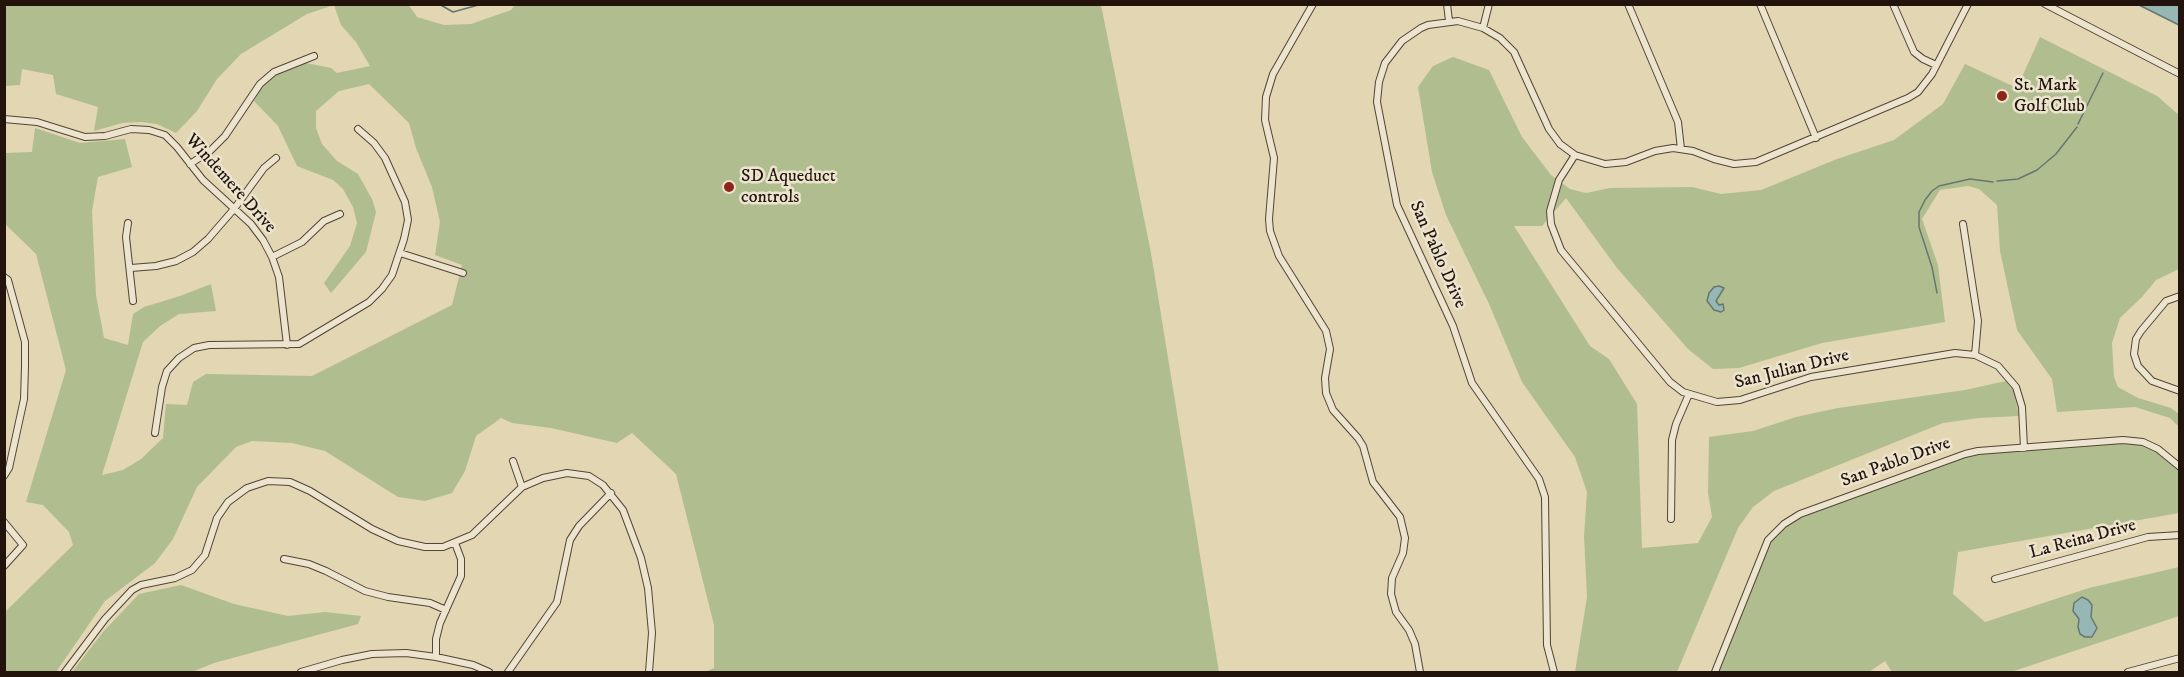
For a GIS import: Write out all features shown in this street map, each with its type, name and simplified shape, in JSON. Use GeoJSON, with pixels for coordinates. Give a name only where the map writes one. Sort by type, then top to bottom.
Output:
{"type":"FeatureCollection","features":[{"type":"Feature","properties":{"kind":"street"},"geometry":{"type":"LineString","coordinates":[[1313,4],[1273,74],[1266,97],[1265,120],[1274,158],[1270,231],[1279,256],[1326,331],[1330,349],[1325,378],[1326,393],[1333,410],[1358,438],[1363,446],[1373,482],[1400,517],[1405,538],[1403,553],[1392,578],[1391,594],[1396,612],[1409,630],[1415,644],[1420,672]]}},
{"type":"Feature","properties":{"kind":"street"},"geometry":{"type":"LineString","coordinates":[[1448,4],[1449,21]]}},
{"type":"Feature","properties":{"kind":"street"},"geometry":{"type":"LineString","coordinates":[[1483,28],[1489,4]]}},
{"type":"Feature","properties":{"kind":"street"},"geometry":{"type":"LineString","coordinates":[[1628,4],[1678,122],[1681,148]]}},
{"type":"Feature","properties":{"kind":"street"},"geometry":{"type":"LineString","coordinates":[[1760,4],[1816,138]]}},
{"type":"Feature","properties":{"kind":"street"},"geometry":{"type":"LineString","coordinates":[[1893,4],[1914,52],[1936,65]]}},
{"type":"Feature","properties":{"kind":"street","name":"San Pablo Drive"},"geometry":{"type":"LineString","coordinates":[[1554,672],[1546,645],[1545,497],[1539,479],[1472,383],[1453,326],[1397,205],[1377,102],[1379,82],[1385,63],[1401,42],[1428,25],[1458,21],[1483,28],[1500,38],[1514,52],[1549,129],[1560,144],[1575,155],[1605,164],[1626,162],[1664,149],[1681,148],[1734,164],[1756,162],[1908,98],[1925,84],[1968,4]]}},
{"type":"Feature","properties":{"kind":"street"},"geometry":{"type":"LineString","coordinates":[[2045,4],[2180,74]]}},
{"type":"Feature","properties":{"kind":"street"},"geometry":{"type":"LineString","coordinates":[[190,164],[210,151],[225,136],[260,84],[274,72],[314,56]]}},
{"type":"Feature","properties":{"kind":"street","name":"Windemere Drive"},"geometry":{"type":"LineString","coordinates":[[4,119],[37,122],[85,137],[105,136],[131,129],[149,130],[165,135],[203,180],[251,224],[272,257],[279,277],[287,345]]}},
{"type":"Feature","properties":{"kind":"street"},"geometry":{"type":"LineString","coordinates":[[155,433],[167,371],[179,358],[194,348],[209,345],[299,344],[369,302],[392,275],[408,220],[405,202],[385,158],[374,143],[358,129]]}},
{"type":"Feature","properties":{"kind":"street","name":"San Julian Drive"},"geometry":{"type":"LineString","coordinates":[[1575,155],[1559,180],[1550,211],[1551,224],[1561,250],[1670,382],[1689,394],[1717,402],[1740,400],[1811,377],[1955,353],[1975,355],[1998,366],[2016,387],[2022,407],[2024,448]]}},
{"type":"Feature","properties":{"kind":"street"},"geometry":{"type":"LineString","coordinates":[[131,267],[156,266],[176,261],[193,252],[234,209],[264,168],[276,158]]}},
{"type":"Feature","properties":{"kind":"street"},"geometry":{"type":"LineString","coordinates":[[272,257],[302,242],[324,221],[340,214]]}},
{"type":"Feature","properties":{"kind":"street"},"geometry":{"type":"LineString","coordinates":[[128,223],[126,237],[133,301]]}},
{"type":"Feature","properties":{"kind":"street"},"geometry":{"type":"LineString","coordinates":[[1963,224],[1978,321],[1975,355]]}},
{"type":"Feature","properties":{"kind":"street"},"geometry":{"type":"LineString","coordinates":[[400,253],[463,273]]}},
{"type":"Feature","properties":{"kind":"street"},"geometry":{"type":"LineString","coordinates":[[4,277],[8,280],[25,342],[24,399],[9,468],[4,476]]}},
{"type":"Feature","properties":{"kind":"street"},"geometry":{"type":"LineString","coordinates":[[2180,296],[2166,301],[2141,331],[2136,339],[2134,354],[2138,366],[2152,381],[2180,391]]}},
{"type":"Feature","properties":{"kind":"street"},"geometry":{"type":"LineString","coordinates":[[1671,519],[1672,440],[1689,394]]}},
{"type":"Feature","properties":{"kind":"street","name":"San Pablo Drive"},"geometry":{"type":"LineString","coordinates":[[1715,672],[1768,540],[1784,524],[1800,514],[1965,453],[2123,440],[2143,442],[2158,449],[2180,467]]}},
{"type":"Feature","properties":{"kind":"street"},"geometry":{"type":"LineString","coordinates":[[513,461],[522,487]]}},
{"type":"Feature","properties":{"kind":"street"},"geometry":{"type":"LineString","coordinates":[[65,672],[117,604],[132,590],[141,585],[175,578],[192,570],[205,555],[217,518],[228,502],[247,488],[268,481],[290,482],[310,491],[372,529],[398,541],[425,547],[443,547],[472,535],[522,487],[543,478],[567,473],[589,476],[603,485],[623,510],[641,558],[648,588],[652,633],[650,672]]}},
{"type":"Feature","properties":{"kind":"street"},"geometry":{"type":"LineString","coordinates":[[508,672],[557,602],[570,540],[579,526],[611,493]]}},
{"type":"Feature","properties":{"kind":"street"},"geometry":{"type":"LineString","coordinates":[[4,522],[23,545],[4,566]]}},
{"type":"Feature","properties":{"kind":"street","name":"La Reina Drive"},"geometry":{"type":"LineString","coordinates":[[1995,579],[2148,537],[2180,535]]}},
{"type":"Feature","properties":{"kind":"street"},"geometry":{"type":"LineString","coordinates":[[436,657],[436,639],[461,576],[461,559],[455,543]]}},
{"type":"Feature","properties":{"kind":"street"},"geometry":{"type":"LineString","coordinates":[[284,559],[309,564],[327,571],[365,591],[430,603],[446,610]]}},
{"type":"Feature","properties":{"kind":"street"},"geometry":{"type":"LineString","coordinates":[[301,672],[372,654],[406,653],[473,665],[489,672]]}},
{"type":"Feature","properties":{"kind":"street"},"geometry":{"type":"LineString","coordinates":[[2128,672],[2180,658]]}},
{"type":"Feature","properties":{"kind":"green space"},"geometry":{"type":"Polygon","coordinates":[[[408,4],[417,17],[444,25],[471,24],[511,10],[516,4],[1101,5],[1151,253],[1219,672],[705,672],[714,668],[714,625],[676,474],[632,433],[617,443],[551,428],[512,423],[501,418],[476,436],[465,471],[452,493],[425,501],[398,497],[325,451],[292,443],[252,441],[236,447],[197,487],[173,539],[155,563],[105,601],[56,672],[5,672],[5,612],[73,545],[69,532],[43,505],[26,502],[66,370],[36,254],[5,224],[5,153],[32,152],[35,128],[80,143],[125,139],[132,167],[98,177],[92,211],[96,295],[104,338],[128,345],[133,314],[144,307],[211,284],[216,311],[179,314],[160,326],[143,342],[102,475],[123,470],[141,459],[163,438],[166,404],[187,405],[193,382],[206,374],[312,376],[452,305],[462,265],[435,255],[440,222],[432,187],[416,148],[409,123],[369,84],[339,91],[316,111],[316,128],[322,144],[337,161],[358,174],[372,199],[376,212],[366,252],[331,293],[324,283],[350,246],[357,223],[353,207],[343,189],[333,180],[297,166],[278,126],[254,101],[261,88],[272,77],[287,68],[306,63],[331,68],[337,73],[370,66],[356,42],[341,25],[334,5],[307,14],[241,54],[217,79],[197,111],[176,133],[157,124],[141,122],[122,123],[94,131],[98,107],[56,94],[53,75],[22,69],[20,85],[5,86],[4,5],[408,4]]]}},
{"type":"Feature","properties":{"kind":"green space"},"geometry":{"type":"Polygon","coordinates":[[[2040,37],[2157,96],[2179,115],[2179,269],[2156,280],[2120,318],[2112,343],[2114,377],[2118,387],[2138,398],[2171,408],[2179,414],[2179,427],[2170,418],[2135,407],[2057,412],[2052,379],[2017,330],[2000,251],[1997,205],[1979,189],[1968,186],[1940,190],[1922,219],[1938,265],[1945,322],[1822,343],[1739,368],[1713,369],[1688,349],[1617,268],[1566,198],[1542,226],[1514,226],[1590,346],[1609,359],[1637,404],[1642,548],[1698,543],[1712,517],[1708,493],[1709,437],[1753,431],[1796,417],[1838,408],[1965,390],[2006,381],[2014,392],[2019,416],[1943,423],[1774,491],[1753,507],[1738,528],[1677,672],[1575,672],[1587,597],[1584,536],[1587,492],[1575,457],[1522,382],[1489,304],[1446,215],[1432,172],[1418,87],[1433,66],[1453,57],[1489,70],[1522,137],[1551,175],[1570,189],[1586,193],[1610,188],[1692,187],[1721,194],[1761,190],[1837,159],[1894,140],[1943,104],[1965,64],[2017,88],[2040,37]]]}},
{"type":"Feature","properties":{"kind":"green space"},"geometry":{"type":"Polygon","coordinates":[[[2126,440],[2144,443],[2179,468],[2179,513],[1958,552],[1953,594],[1985,622],[2089,588],[2179,567],[2179,616],[2011,672],[1892,672],[1885,661],[1869,672],[1714,672],[1764,550],[1788,521],[1961,455],[2126,440]]]}},
{"type":"Feature","properties":{"kind":"green space"},"geometry":{"type":"Polygon","coordinates":[[[181,585],[234,604],[288,616],[325,612],[361,616],[358,624],[214,663],[192,672],[72,672],[103,632],[139,594],[181,585]]]}},
{"type":"Feature","properties":{"kind":"water"},"geometry":{"type":"Polygon","coordinates":[[[2139,5],[2179,5],[2179,25],[2139,5]]]}},
{"type":"Feature","properties":{"kind":"water"},"geometry":{"type":"Polygon","coordinates":[[[1714,287],[1724,288],[1716,301],[1719,305],[1723,304],[1724,310],[1721,312],[1714,310],[1707,301],[1709,293],[1714,287]]]}},
{"type":"Feature","properties":{"kind":"water"},"geometry":{"type":"Polygon","coordinates":[[[2082,597],[2092,605],[2091,617],[2097,628],[2092,637],[2080,634],[2079,619],[2073,611],[2074,603],[2082,597]]]}},
{"type":"Feature","properties":{"kind":"waterway"},"geometry":{"type":"LineString","coordinates":[[439,4],[453,12],[482,4]]}},
{"type":"Feature","properties":{"kind":"waterway"},"geometry":{"type":"LineString","coordinates":[[2078,124],[2103,73]]}},
{"type":"Feature","properties":{"kind":"waterway"},"geometry":{"type":"LineString","coordinates":[[1997,181],[2018,179],[2037,170],[2056,154],[2077,127]]}},
{"type":"Feature","properties":{"kind":"waterway"},"geometry":{"type":"LineString","coordinates":[[1937,293],[1932,267],[1919,227],[1919,212],[1925,200],[1939,186],[1970,179],[1993,182]]}},
{"type":"Feature","properties":{"kind":"place","name":"St. Mark Golf Club"},"geometry":{"type":"Point","coordinates":[2002,96]}},
{"type":"Feature","properties":{"kind":"place","name":"SD Aqueduct controls"},"geometry":{"type":"Point","coordinates":[729,187]}}]}
